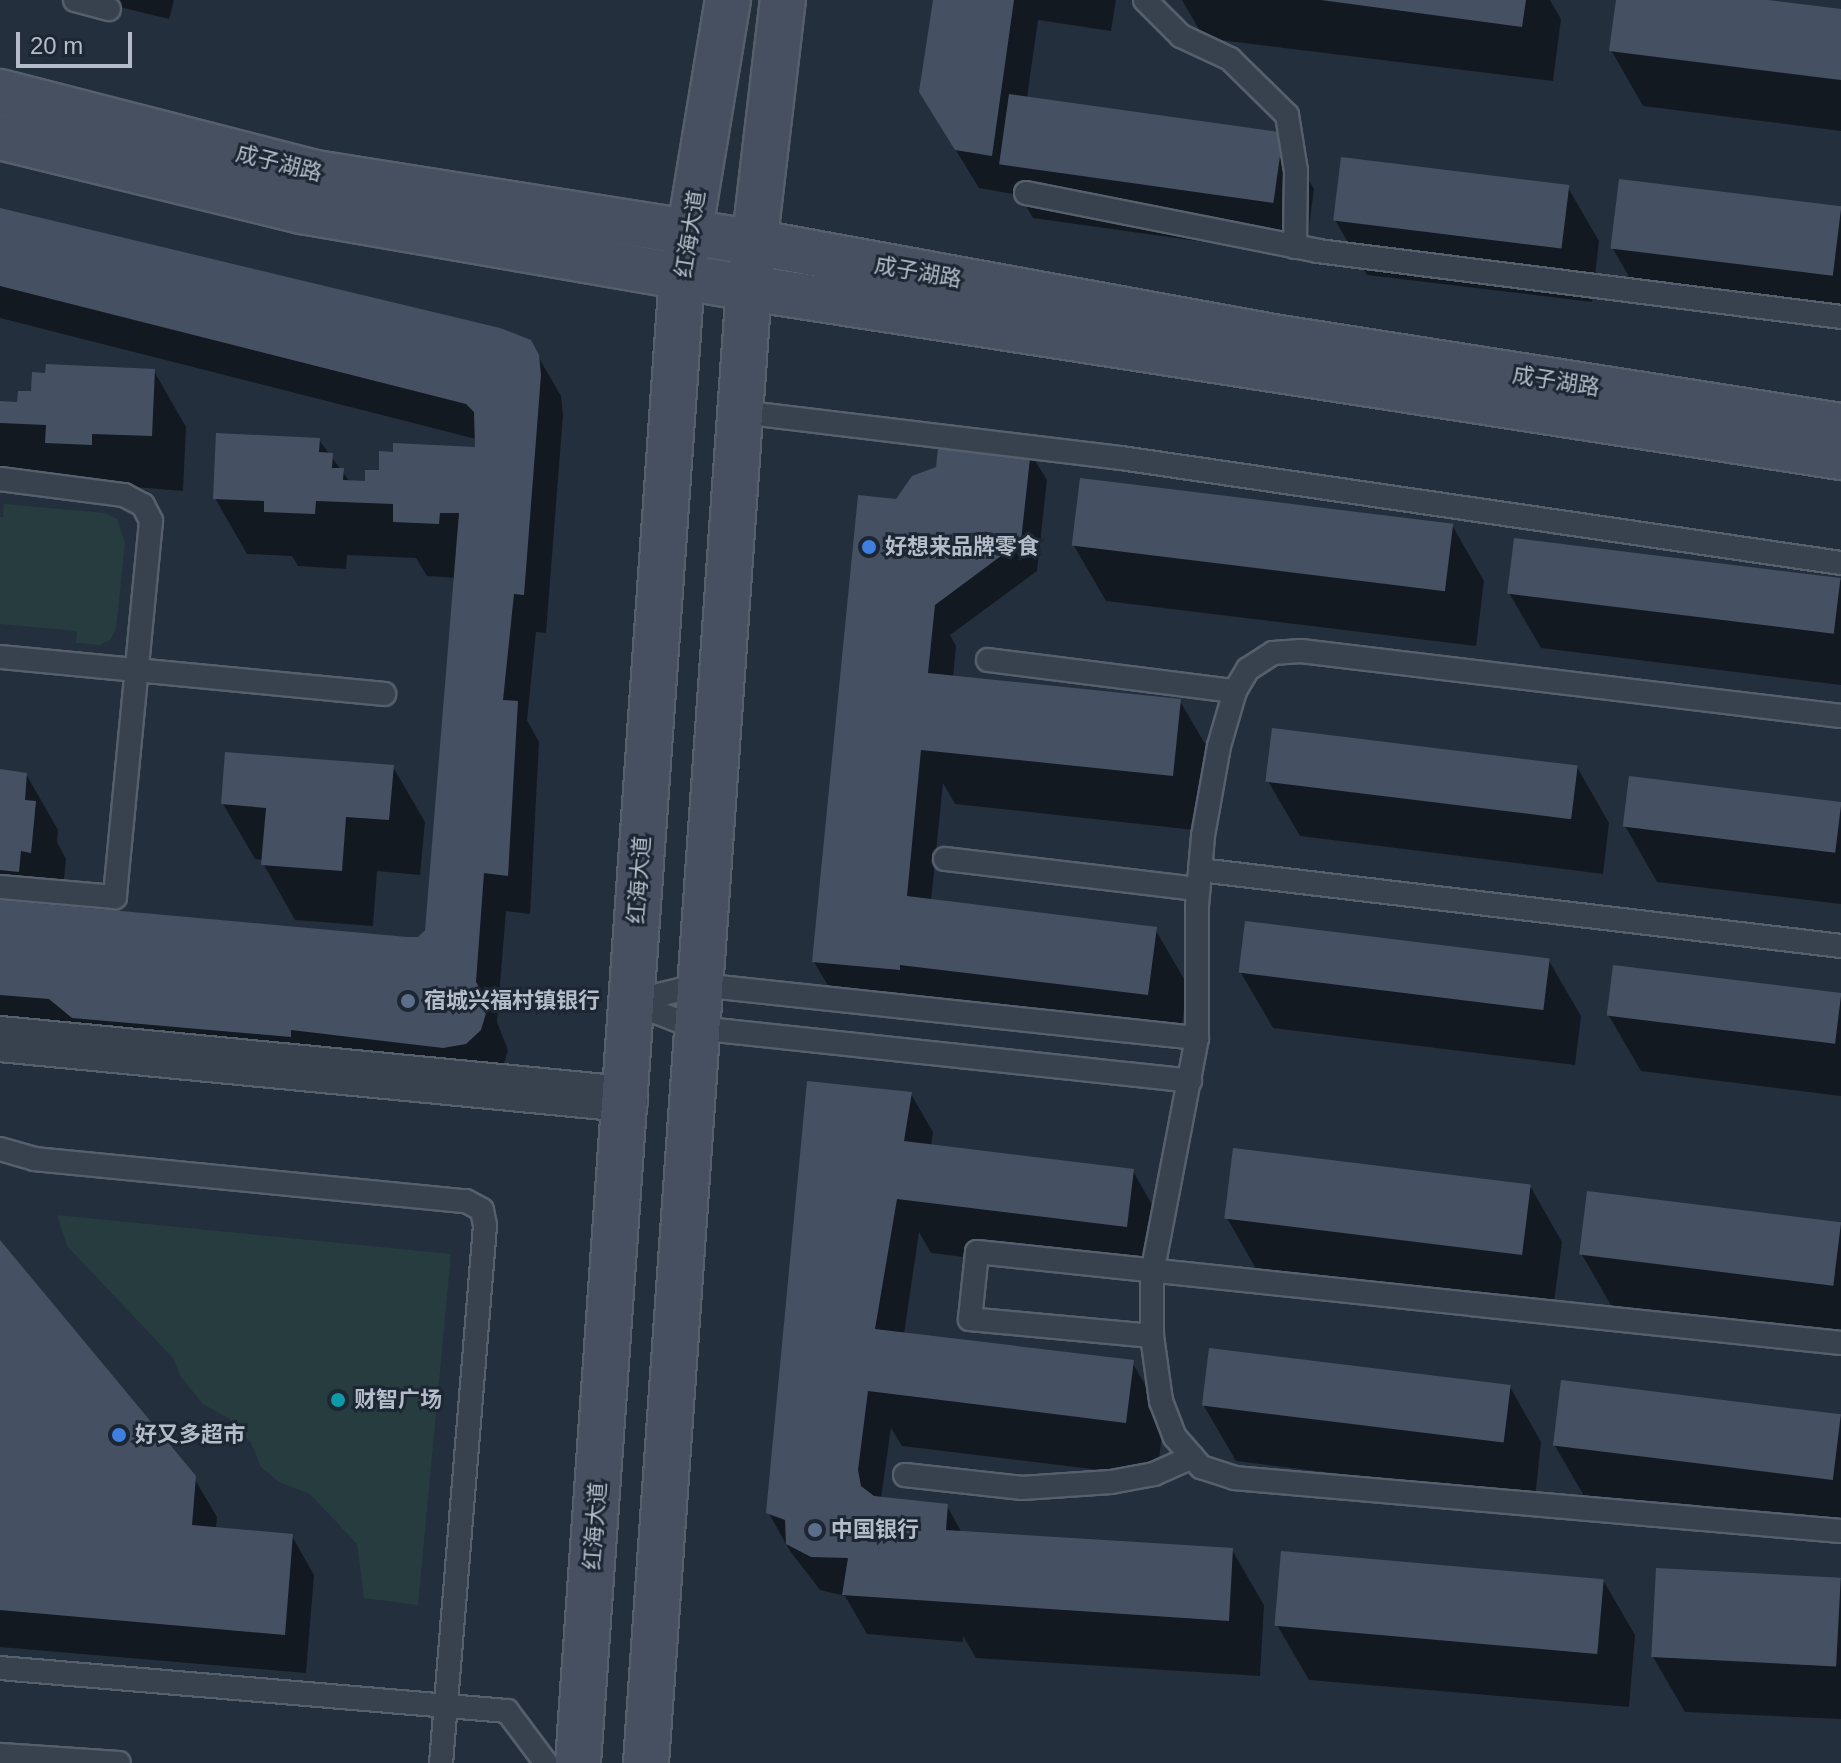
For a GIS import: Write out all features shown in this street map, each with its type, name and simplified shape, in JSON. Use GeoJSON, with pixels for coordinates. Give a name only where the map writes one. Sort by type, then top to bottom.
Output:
{"type":"FeatureCollection","features":[{"type":"Feature","properties":{"kind":"street","name":"红海大道"},"geometry":{"type":"LineString","coordinates":[[578,1763],[682,277],[728,0]]}},
{"type":"Feature","properties":{"kind":"street"},"geometry":{"type":"LineString","coordinates":[[650,1750],[749,288],[783,0]]}},
{"type":"Feature","properties":{"kind":"street","name":"成子湖路"},"geometry":{"type":"LineString","coordinates":[[0,92],[315,173],[753,242],[1273,337],[1841,426]]}},
{"type":"Feature","properties":{"kind":"street","name":"成子湖路"},"geometry":{"type":"LineString","coordinates":[[0,137],[302,211],[749,288],[1841,457]]}},
{"type":"Feature","properties":{"kind":"street"},"geometry":{"type":"LineString","coordinates":[[0,1039],[625,1099]]}},
{"type":"Feature","properties":{"kind":"street"},"geometry":{"type":"LineString","coordinates":[[549,1763],[588,1618]]}},
{"type":"Feature","properties":{"kind":"lane"},"geometry":{"type":"LineString","coordinates":[[75,0],[109,9]]}},
{"type":"Feature","properties":{"kind":"lane"},"geometry":{"type":"LineString","coordinates":[[1145,0],[1181,36],[1230,59],[1287,115],[1296,171],[1295,247]]}},
{"type":"Feature","properties":{"kind":"lane"},"geometry":{"type":"LineString","coordinates":[[1026,193],[1295,247],[1841,317]]}},
{"type":"Feature","properties":{"kind":"lane"},"geometry":{"type":"LineString","coordinates":[[740,412],[1121,458],[1841,563]]}},
{"type":"Feature","properties":{"kind":"lane"},"geometry":{"type":"LineString","coordinates":[[0,479],[124,495],[143,505],[151,521],[115,897],[0,887]]}},
{"type":"Feature","properties":{"kind":"lane"},"geometry":{"type":"LineString","coordinates":[[1841,716],[1301,651],[1273,653],[1248,669],[1235,691],[1219,746],[1199,880],[1197,1038],[1152,1273],[1152,1336],[1161,1401],[1175,1437],[1201,1467],[1277,1484],[1841,1531]]}},
{"type":"Feature","properties":{"kind":"lane"},"geometry":{"type":"LineString","coordinates":[[0,657],[384,694]]}},
{"type":"Feature","properties":{"kind":"lane"},"geometry":{"type":"LineString","coordinates":[[988,660],[1235,691]]}},
{"type":"Feature","properties":{"kind":"lane"},"geometry":{"type":"LineString","coordinates":[[945,859],[1199,880],[1841,946]]}},
{"type":"Feature","properties":{"kind":"lane"},"geometry":{"type":"LineString","coordinates":[[630,1002],[700,985],[1197,1038]]}},
{"type":"Feature","properties":{"kind":"lane"},"geometry":{"type":"LineString","coordinates":[[630,1002],[697,1028],[1190,1081]]}},
{"type":"Feature","properties":{"kind":"lane"},"geometry":{"type":"LineString","coordinates":[[0,1149],[34,1159],[466,1201],[482,1210],[485,1226],[441,1763]]}},
{"type":"Feature","properties":{"kind":"lane"},"geometry":{"type":"LineString","coordinates":[[1152,1336],[970,1319],[977,1252],[1152,1273],[1841,1343]]}},
{"type":"Feature","properties":{"kind":"lane"},"geometry":{"type":"LineString","coordinates":[[905,1475],[1022,1488],[1111,1482],[1154,1474],[1192,1457]]}},
{"type":"Feature","properties":{"kind":"lane"},"geometry":{"type":"LineString","coordinates":[[0,1668],[507,1711],[549,1763]]}},
{"type":"Feature","properties":{"kind":"lane"},"geometry":{"type":"LineString","coordinates":[[0,1755],[119,1763]]}},
{"type":"Feature","properties":{"kind":"green space"},"geometry":{"type":"Polygon","coordinates":[[[4,504],[105,513],[117,519],[125,543],[116,629],[110,640],[99,645],[76,643],[77,631],[0,624],[0,517],[3,517],[4,504]]]}},
{"type":"Feature","properties":{"kind":"green space"},"geometry":{"type":"Polygon","coordinates":[[[57,1215],[451,1254],[418,1605],[364,1598],[357,1544],[310,1494],[279,1482],[261,1467],[251,1443],[229,1419],[203,1404],[181,1377],[173,1358],[67,1246],[57,1215]]]}},
{"type":"Feature","properties":{"kind":"building"},"geometry":{"type":"Polygon","coordinates":[[[933,0],[1014,0],[992,156],[955,150],[919,92],[933,0]]]}},
{"type":"Feature","properties":{"kind":"building"},"geometry":{"type":"Polygon","coordinates":[[[1321,0],[1526,0],[1522,27],[1321,0]]]}},
{"type":"Feature","properties":{"kind":"building"},"geometry":{"type":"Polygon","coordinates":[[[1616,0],[1768,0],[1841,9],[1841,80],[1609,51],[1616,0]]]}},
{"type":"Feature","properties":{"kind":"building"},"geometry":{"type":"Polygon","coordinates":[[[1009,94],[1283,133],[1273,203],[999,164],[1009,94]]]}},
{"type":"Feature","properties":{"kind":"building"},"geometry":{"type":"Polygon","coordinates":[[[1341,157],[1569,185],[1561,249],[1333,221],[1341,157]]]}},
{"type":"Feature","properties":{"kind":"building"},"geometry":{"type":"Polygon","coordinates":[[[1619,179],[1841,206],[1833,276],[1610,248],[1619,179]]]}},
{"type":"Feature","properties":{"kind":"building"},"geometry":{"type":"Polygon","coordinates":[[[0,208],[500,328],[531,340],[539,355],[541,375],[524,595],[514,594],[503,700],[518,701],[508,876],[484,873],[476,982],[486,999],[487,1010],[481,1030],[466,1044],[443,1048],[291,1030],[291,1037],[72,1018],[49,999],[0,995],[0,900],[407,937],[418,937],[425,930],[459,513],[440,513],[439,524],[393,522],[393,504],[316,501],[315,514],[264,512],[264,501],[213,499],[216,433],[320,438],[319,452],[333,453],[332,468],[344,468],[343,480],[365,481],[365,470],[379,470],[379,451],[393,452],[393,443],[475,447],[474,412],[466,404],[0,286],[0,208]]]}},
{"type":"Feature","properties":{"kind":"building"},"geometry":{"type":"Polygon","coordinates":[[[46,364],[155,369],[152,436],[92,434],[92,445],[45,443],[46,425],[0,423],[0,401],[17,402],[18,391],[31,391],[32,372],[45,373],[46,364]]]}},
{"type":"Feature","properties":{"kind":"building"},"geometry":{"type":"Polygon","coordinates":[[[939,437],[1031,449],[1021,541],[935,605],[928,673],[1181,699],[1173,776],[921,750],[907,896],[1157,927],[1148,995],[900,965],[900,970],[812,962],[858,495],[896,499],[912,476],[936,467],[939,437]]]}},
{"type":"Feature","properties":{"kind":"building"},"geometry":{"type":"Polygon","coordinates":[[[1080,478],[1453,524],[1445,591],[1072,545],[1080,478]]]}},
{"type":"Feature","properties":{"kind":"building"},"geometry":{"type":"Polygon","coordinates":[[[1514,538],[1841,578],[1834,634],[1507,594],[1514,538]]]}},
{"type":"Feature","properties":{"kind":"building"},"geometry":{"type":"Polygon","coordinates":[[[1272,728],[1578,766],[1571,819],[1265,782],[1272,728]]]}},
{"type":"Feature","properties":{"kind":"building"},"geometry":{"type":"Polygon","coordinates":[[[225,752],[394,765],[389,820],[346,817],[342,871],[261,865],[266,808],[221,804],[225,752]]]}},
{"type":"Feature","properties":{"kind":"building"},"geometry":{"type":"Polygon","coordinates":[[[0,769],[27,773],[25,800],[36,801],[31,853],[21,851],[19,872],[0,870],[0,769]]]}},
{"type":"Feature","properties":{"kind":"building"},"geometry":{"type":"Polygon","coordinates":[[[1629,776],[1841,802],[1835,853],[1623,827],[1629,776]]]}},
{"type":"Feature","properties":{"kind":"building"},"geometry":{"type":"Polygon","coordinates":[[[1245,921],[1550,958],[1543,1010],[1239,973],[1245,921]]]}},
{"type":"Feature","properties":{"kind":"building"},"geometry":{"type":"Polygon","coordinates":[[[1613,965],[1841,993],[1835,1044],[1607,1016],[1613,965]]]}},
{"type":"Feature","properties":{"kind":"building"},"geometry":{"type":"Polygon","coordinates":[[[807,1081],[912,1092],[904,1141],[1134,1169],[1127,1227],[897,1199],[875,1329],[1134,1360],[1126,1423],[868,1391],[858,1470],[861,1486],[874,1496],[948,1504],[946,1530],[1233,1548],[1229,1621],[842,1595],[848,1558],[811,1557],[786,1544],[785,1520],[766,1513],[807,1081]]]}},
{"type":"Feature","properties":{"kind":"building"},"geometry":{"type":"Polygon","coordinates":[[[1233,1148],[1531,1185],[1522,1255],[1224,1218],[1233,1148]]]}},
{"type":"Feature","properties":{"kind":"building"},"geometry":{"type":"Polygon","coordinates":[[[1587,1191],[1841,1222],[1833,1286],[1579,1255],[1587,1191]]]}},
{"type":"Feature","properties":{"kind":"building"},"geometry":{"type":"Polygon","coordinates":[[[0,1240],[196,1476],[192,1525],[293,1534],[285,1635],[0,1610],[0,1240]]]}},
{"type":"Feature","properties":{"kind":"building"},"geometry":{"type":"Polygon","coordinates":[[[1209,1348],[1511,1385],[1504,1443],[1202,1406],[1209,1348]]]}},
{"type":"Feature","properties":{"kind":"building"},"geometry":{"type":"Polygon","coordinates":[[[1561,1380],[1841,1414],[1833,1480],[1553,1446],[1561,1380]]]}},
{"type":"Feature","properties":{"kind":"building"},"geometry":{"type":"Polygon","coordinates":[[[1281,1551],[1604,1579],[1597,1654],[1274,1626],[1281,1551]]]}},
{"type":"Feature","properties":{"kind":"building"},"geometry":{"type":"Polygon","coordinates":[[[1656,1568],[1841,1578],[1836,1667],[1651,1657],[1656,1568]]]}},
{"type":"Feature","properties":{"kind":"place","name":"好想来品牌零食"},"geometry":{"type":"Point","coordinates":[869,547]}},
{"type":"Feature","properties":{"kind":"place","name":"宿城兴福村镇银行"},"geometry":{"type":"Point","coordinates":[408,1001]}},
{"type":"Feature","properties":{"kind":"place","name":"财智广场"},"geometry":{"type":"Point","coordinates":[338,1400]}},
{"type":"Feature","properties":{"kind":"place","name":"好又多超市"},"geometry":{"type":"Point","coordinates":[119,1435]}},
{"type":"Feature","properties":{"kind":"place","name":"中国银行"},"geometry":{"type":"Point","coordinates":[815,1530]}}]}
